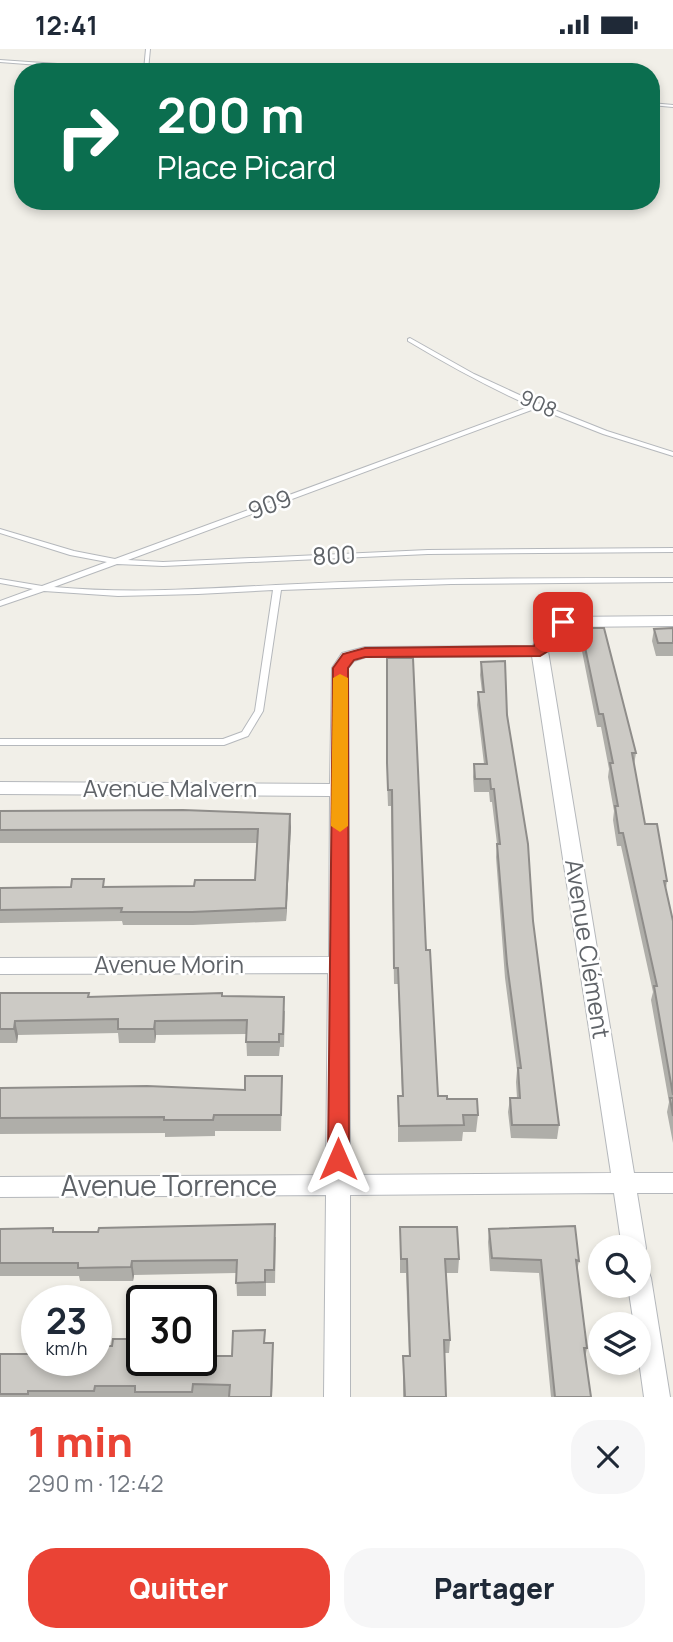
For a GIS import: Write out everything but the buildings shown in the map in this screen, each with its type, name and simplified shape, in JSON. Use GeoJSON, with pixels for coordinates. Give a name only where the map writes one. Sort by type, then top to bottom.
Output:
{"type":"FeatureCollection","features":[{"type":"Feature","properties":{"kind":"street"},"geometry":{"type":"LineString","coordinates":[[337,1397],[340,668],[348,657],[365,652],[540,651],[545,631],[563,622],[673,621]]}},
{"type":"Feature","properties":{"kind":"street","name":"Avenue Clément"},"geometry":{"type":"LineString","coordinates":[[540,651],[632,1235]]}},
{"type":"Feature","properties":{"kind":"street","name":"Avenue Malvern"},"geometry":{"type":"LineString","coordinates":[[0,788],[340,790]]}},
{"type":"Feature","properties":{"kind":"street","name":"Avenue Morin"},"geometry":{"type":"LineString","coordinates":[[0,965],[338,965]]}},
{"type":"Feature","properties":{"kind":"street","name":"Avenue Torrence"},"geometry":{"type":"LineString","coordinates":[[0,1187],[673,1184]]}},
{"type":"Feature","properties":{"kind":"street"},"geometry":{"type":"LineString","coordinates":[[642,1298],[657,1397]]}},
{"type":"Feature","properties":{"kind":"lane"},"geometry":{"type":"LineString","coordinates":[[0,61],[29,63]]}},
{"type":"Feature","properties":{"kind":"lane","name":"908"},"geometry":{"type":"LineString","coordinates":[[410,340],[539,405],[612,435],[673,454]]}},
{"type":"Feature","properties":{"kind":"lane","name":"909"},"geometry":{"type":"LineString","coordinates":[[0,604],[539,405]]}},
{"type":"Feature","properties":{"kind":"lane","name":"800"},"geometry":{"type":"LineString","coordinates":[[0,531],[74,553],[113,561],[174,564],[428,552],[673,549]]}},
{"type":"Feature","properties":{"kind":"lane"},"geometry":{"type":"LineString","coordinates":[[0,581],[42,588],[142,594],[427,582],[673,580]]}},
{"type":"Feature","properties":{"kind":"lane"},"geometry":{"type":"LineString","coordinates":[[0,742],[224,743],[245,734],[259,711],[277,587]]}},
{"type":"Feature","properties":{"kind":"slow traffic"},"geometry":{"type":"LineString","coordinates":[[340,678],[340,826]]}},
{"type":"Feature","properties":{"kind":"route"},"geometry":{"type":"LineString","coordinates":[[338,1159],[340,668],[348,657],[365,652],[540,651],[545,631],[563,622]]}}]}
